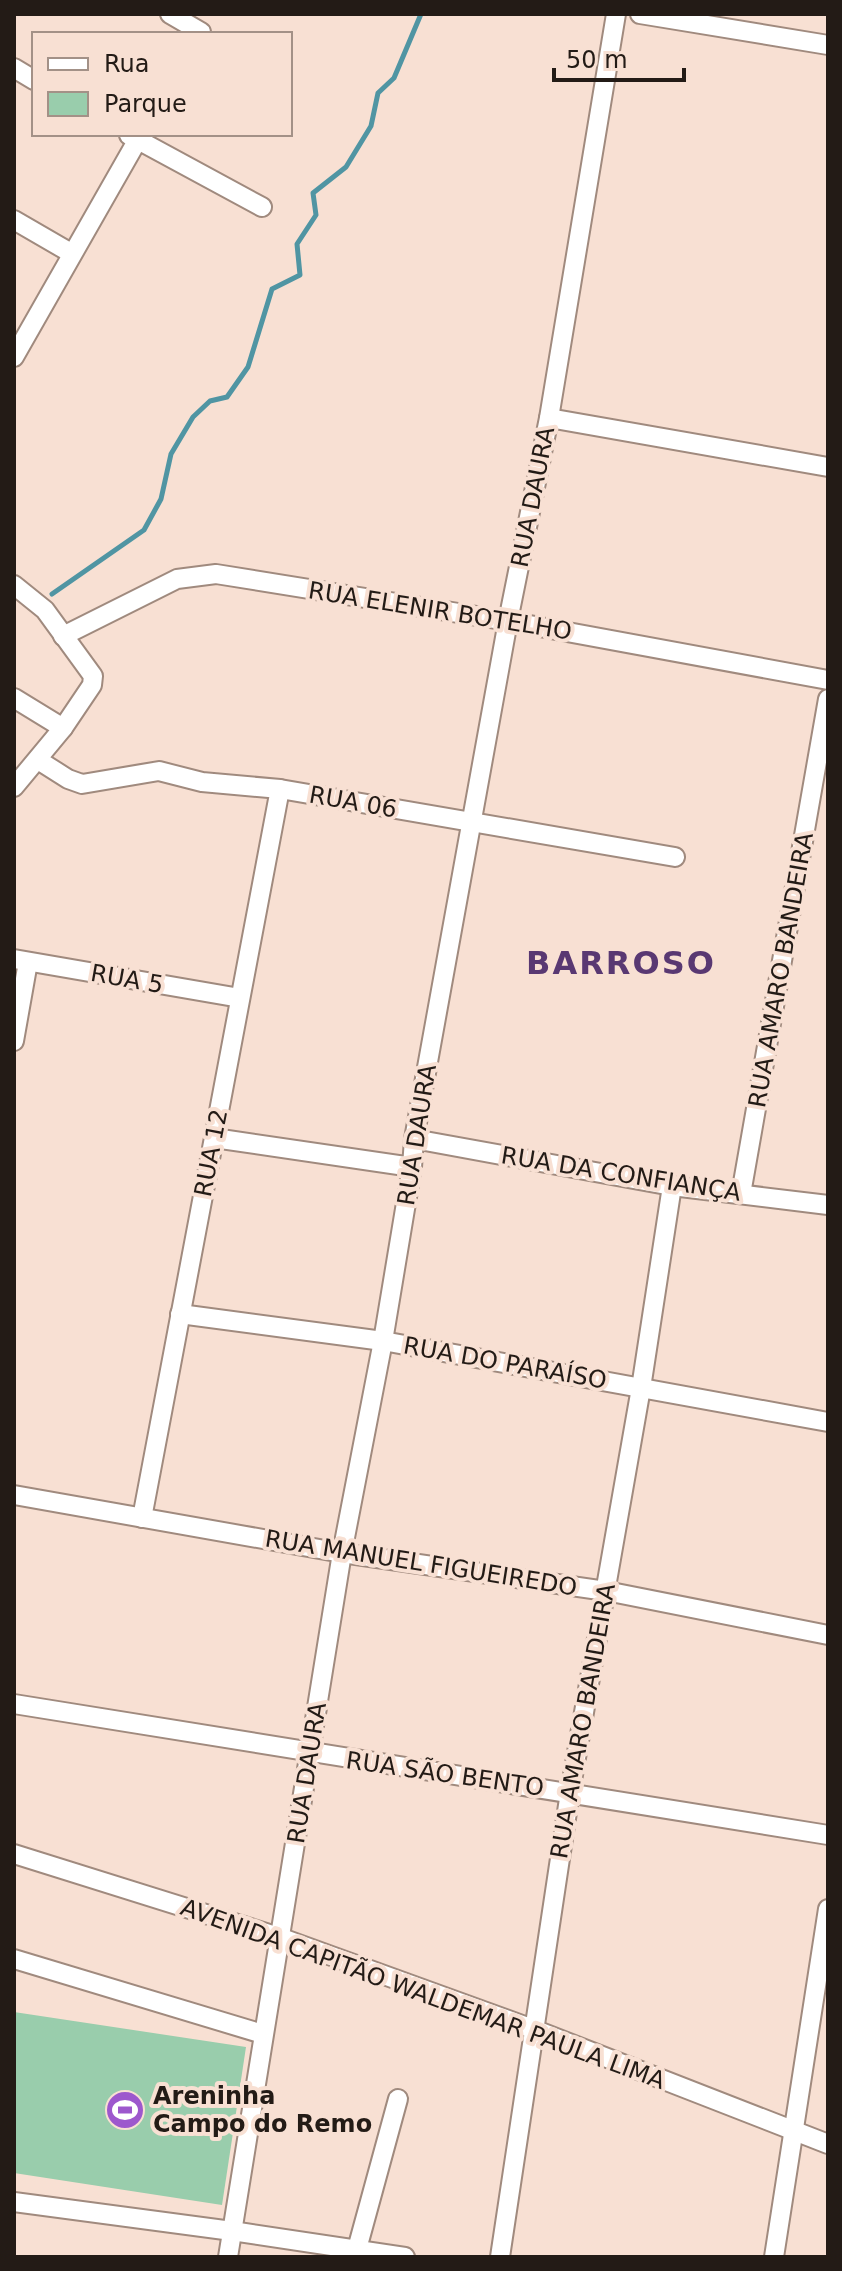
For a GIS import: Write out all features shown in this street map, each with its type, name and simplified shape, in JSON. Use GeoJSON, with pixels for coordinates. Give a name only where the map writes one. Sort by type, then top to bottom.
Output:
{"type":"FeatureCollection","features":[{"type":"Feature","properties":{"kind":"street"},"geometry":{"type":"LineString","coordinates":[[170,14],[198,32]]}},
{"type":"Feature","properties":{"kind":"street"},"geometry":{"type":"LineString","coordinates":[[201,32],[211,14]]}},
{"type":"Feature","properties":{"kind":"street","name":"RUA DAURA"},"geometry":{"type":"LineString","coordinates":[[228,2257],[342,1553],[383,1341],[414,1139],[508,621],[549,418],[616,14]]}},
{"type":"Feature","properties":{"kind":"street"},"geometry":{"type":"LineString","coordinates":[[640,14],[828,45]]}},
{"type":"Feature","properties":{"kind":"street"},"geometry":{"type":"LineString","coordinates":[[14,68],[32,79]]}},
{"type":"Feature","properties":{"kind":"street"},"geometry":{"type":"LineString","coordinates":[[14,357],[135,136],[262,207]]}},
{"type":"Feature","properties":{"kind":"street"},"geometry":{"type":"LineString","coordinates":[[14,220],[71,253]]}},
{"type":"Feature","properties":{"kind":"street"},"geometry":{"type":"LineString","coordinates":[[549,418],[828,467]]}},
{"type":"Feature","properties":{"kind":"street","name":"RUA ELENIR BOTELHO"},"geometry":{"type":"LineString","coordinates":[[63,636],[177,579],[216,574],[508,621],[828,680]]}},
{"type":"Feature","properties":{"kind":"street"},"geometry":{"type":"LineString","coordinates":[[14,585],[45,610],[93,676],[92,685],[63,728],[14,787]]}},
{"type":"Feature","properties":{"kind":"street"},"geometry":{"type":"LineString","coordinates":[[14,698],[63,728]]}},
{"type":"Feature","properties":{"kind":"street","name":"RUA AMARO BANDEIRA"},"geometry":{"type":"LineString","coordinates":[[741,1194],[828,699]]}},
{"type":"Feature","properties":{"kind":"street","name":"RUA 06"},"geometry":{"type":"LineString","coordinates":[[38,760],[82,784],[159,771],[202,782],[280,789],[675,857]]}},
{"type":"Feature","properties":{"kind":"street","name":"RUA 12"},"geometry":{"type":"LineString","coordinates":[[142,1518],[280,789]]}},
{"type":"Feature","properties":{"kind":"street"},"geometry":{"type":"LineString","coordinates":[[14,1041],[21,961]]}},
{"type":"Feature","properties":{"kind":"street","name":"RUA 5"},"geometry":{"type":"LineString","coordinates":[[21,961],[240,998]]}},
{"type":"Feature","properties":{"kind":"street"},"geometry":{"type":"LineString","coordinates":[[214,1138],[412,1167]]}},
{"type":"Feature","properties":{"kind":"street","name":"RUA DA CONFIANÇA"},"geometry":{"type":"LineString","coordinates":[[414,1139],[672,1186],[828,1205]]}},
{"type":"Feature","properties":{"kind":"street","name":"RUA AMARO BANDEIRA"},"geometry":{"type":"LineString","coordinates":[[500,2257],[570,1792],[641,1388],[672,1186]]}},
{"type":"Feature","properties":{"kind":"street","name":"RUA DO PARAÍSO"},"geometry":{"type":"LineString","coordinates":[[180,1314],[383,1341],[828,1422]]}},
{"type":"Feature","properties":{"kind":"street","name":"RUA MANUEL FIGUEIREDO"},"geometry":{"type":"LineString","coordinates":[[14,1495],[342,1553],[606,1591],[828,1635]]}},
{"type":"Feature","properties":{"kind":"street","name":"RUA SÃO BENTO"},"geometry":{"type":"LineString","coordinates":[[14,1704],[828,1835]]}},
{"type":"Feature","properties":{"kind":"street","name":"AVENIDA CAPITÃO WALDEMAR PAULA LIMA"},"geometry":{"type":"LineString","coordinates":[[14,1854],[279,1937],[533,2029],[828,2144]]}},
{"type":"Feature","properties":{"kind":"street"},"geometry":{"type":"LineString","coordinates":[[774,2257],[793,2130],[820,2012],[828,1909]]}},
{"type":"Feature","properties":{"kind":"street"},"geometry":{"type":"LineString","coordinates":[[14,1959],[263,2034]]}},
{"type":"Feature","properties":{"kind":"street"},"geometry":{"type":"LineString","coordinates":[[357,2249],[398,2099]]}},
{"type":"Feature","properties":{"kind":"street"},"geometry":{"type":"LineString","coordinates":[[14,2202],[405,2257]]}},
{"type":"Feature","properties":{"kind":"green space","name":"Areninha Campo do Remo"},"geometry":{"type":"Polygon","coordinates":[[[14,2012],[246,2047],[222,2205],[14,2173],[14,2012]]]}},
{"type":"Feature","properties":{"kind":"waterway"},"geometry":{"type":"LineString","coordinates":[[52,594],[144,530],[161,499],[171,454],[193,417],[210,401],[227,397],[248,367],[272,289],[300,275],[297,244],[316,215],[313,193],[346,167],[371,126],[378,93],[394,78],[421,14]]}},
{"type":"Feature","properties":{"kind":"place","name":"Areninha Campo do Remo"},"geometry":{"type":"Point","coordinates":[125,2110]}},
{"type":"Feature","properties":{"kind":"district","name":"BARROSO"},"geometry":{"type":"Point","coordinates":[621,963]}}]}
